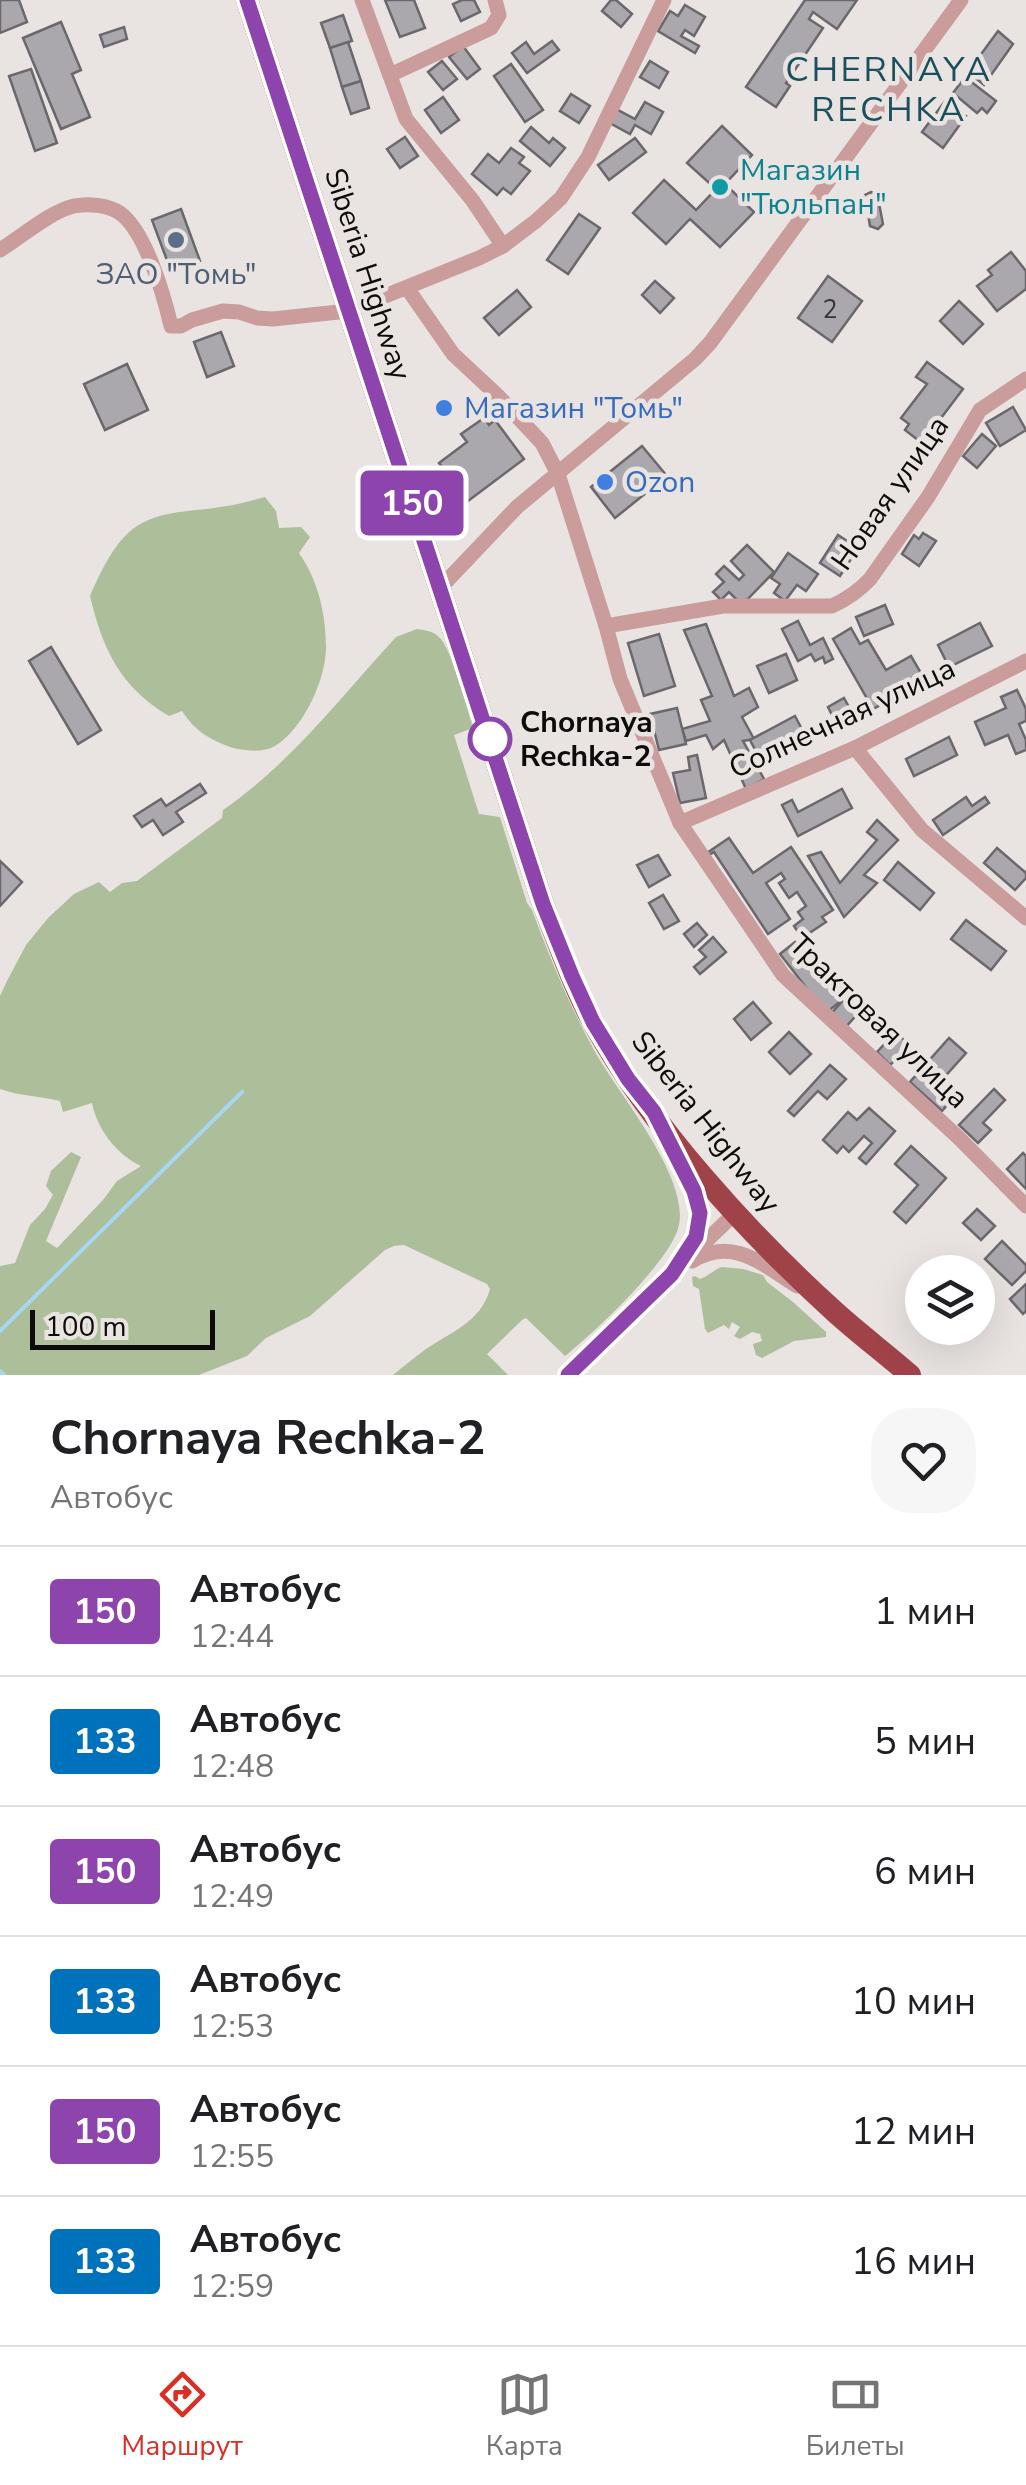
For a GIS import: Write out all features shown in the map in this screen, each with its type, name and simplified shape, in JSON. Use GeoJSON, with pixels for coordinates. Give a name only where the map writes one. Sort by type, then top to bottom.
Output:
{"type":"FeatureCollection","features":[{"type":"Feature","properties":{"kind":"highway","name":"Siberia Highway"},"geometry":{"type":"LineString","coordinates":[[247,0],[543,904],[593,1022],[628,1079],[734,1213],[834,1311],[910,1375]]}},
{"type":"Feature","properties":{"kind":"street"},"geometry":{"type":"LineString","coordinates":[[362,0],[406,119],[473,201],[503,246]]}},
{"type":"Feature","properties":{"kind":"street"},"geometry":{"type":"LineString","coordinates":[[390,76],[491,28],[499,15],[495,0]]}},
{"type":"Feature","properties":{"kind":"street"},"geometry":{"type":"LineString","coordinates":[[0,250],[59,212],[73,206],[98,206],[118,212],[134,230],[158,279],[171,326],[182,326],[223,311],[273,319],[348,311],[503,246],[561,198],[588,158],[664,0]]}},
{"type":"Feature","properties":{"kind":"street"},"geometry":{"type":"LineString","coordinates":[[441,587],[518,506],[710,344],[961,0]]}},
{"type":"Feature","properties":{"kind":"street","name":"Трактовая улица"},"geometry":{"type":"LineString","coordinates":[[407,288],[453,354],[542,444],[558,474],[620,679],[680,822],[784,975],[1026,1206]]}},
{"type":"Feature","properties":{"kind":"street","name":"Новая улица"},"geometry":{"type":"LineString","coordinates":[[606,626],[723,606],[832,606],[842,601],[870,579],[928,496],[980,410],[1026,379]]}},
{"type":"Feature","properties":{"kind":"street","name":"Солнечная улица"},"geometry":{"type":"LineString","coordinates":[[680,822],[855,748],[1026,661]]}},
{"type":"Feature","properties":{"kind":"street"},"geometry":{"type":"LineString","coordinates":[[855,748],[922,830],[1026,918]]}},
{"type":"Feature","properties":{"kind":"street"},"geometry":{"type":"LineString","coordinates":[[654,1112],[694,1191],[700,1213],[696,1237],[672,1274]]}},
{"type":"Feature","properties":{"kind":"street"},"geometry":{"type":"LineString","coordinates":[[568,1375],[734,1213]]}},
{"type":"Feature","properties":{"kind":"street"},"geometry":{"type":"LineString","coordinates":[[672,1274],[702,1255],[736,1251],[834,1311]]}},
{"type":"Feature","properties":{"kind":"green space"},"geometry":{"type":"Polygon","coordinates":[[[265,497],[276,511],[279,528],[301,527],[310,537],[299,553],[320,598],[326,647],[317,688],[295,728],[275,746],[247,750],[215,741],[197,729],[182,711],[169,716],[138,693],[108,650],[90,596],[115,548],[137,526],[167,514],[265,497]]]}},
{"type":"Feature","properties":{"kind":"green space"},"geometry":{"type":"Polygon","coordinates":[[[417,629],[439,637],[459,680],[473,728],[454,735],[479,814],[500,817],[527,903],[576,1016],[673,1183],[679,1225],[673,1240],[648,1276],[565,1356],[526,1318],[522,1320],[487,1354],[508,1375],[393,1375],[472,1318],[490,1289],[487,1284],[404,1245],[385,1250],[310,1316],[266,1338],[247,1356],[199,1375],[0,1375],[0,1266],[15,1263],[30,1225],[53,1195],[46,1186],[51,1171],[71,1152],[81,1157],[46,1241],[57,1248],[117,1181],[141,1166],[109,1140],[92,1103],[63,1112],[60,1101],[0,1089],[0,996],[26,945],[74,894],[99,882],[110,892],[122,883],[137,881],[222,818],[223,810],[293,750],[396,637],[417,629]]]}},
{"type":"Feature","properties":{"kind":"green space"},"geometry":{"type":"Polygon","coordinates":[[[722,1267],[763,1275],[826,1332],[826,1337],[794,1341],[762,1358],[756,1355],[753,1344],[762,1341],[760,1334],[752,1332],[740,1339],[734,1336],[740,1327],[732,1322],[729,1329],[724,1325],[708,1333],[699,1289],[693,1286],[692,1277],[700,1279],[722,1267]]]}},
{"type":"Feature","properties":{"kind":"building"},"geometry":{"type":"Polygon","coordinates":[[[0,0],[19,0],[27,22],[0,33],[0,0]]]}},
{"type":"Feature","properties":{"kind":"building"},"geometry":{"type":"Polygon","coordinates":[[[385,0],[414,0],[425,28],[400,37],[385,0]]]}},
{"type":"Feature","properties":{"kind":"building"},"geometry":{"type":"Polygon","coordinates":[[[474,0],[480,12],[461,21],[453,4],[474,0]]]}},
{"type":"Feature","properties":{"kind":"building"},"geometry":{"type":"Polygon","coordinates":[[[611,0],[632,14],[621,27],[602,11],[611,0]]]}},
{"type":"Feature","properties":{"kind":"building"},"geometry":{"type":"Polygon","coordinates":[[[805,0],[857,0],[837,29],[813,12],[809,19],[823,28],[786,83],[790,86],[776,107],[746,87],[805,0]]]}},
{"type":"Feature","properties":{"kind":"building"},"geometry":{"type":"Polygon","coordinates":[[[685,5],[705,17],[694,36],[685,30],[681,36],[699,46],[695,53],[658,31],[670,11],[678,16],[685,5]]]}},
{"type":"Feature","properties":{"kind":"building"},"geometry":{"type":"Polygon","coordinates":[[[343,15],[352,41],[330,48],[321,23],[343,15]]]}},
{"type":"Feature","properties":{"kind":"building"},"geometry":{"type":"Polygon","coordinates":[[[61,22],[81,70],[72,74],[90,117],[61,129],[23,38],[61,22]]]}},
{"type":"Feature","properties":{"kind":"building"},"geometry":{"type":"Polygon","coordinates":[[[124,27],[127,39],[104,47],[100,35],[124,27]]]}},
{"type":"Feature","properties":{"kind":"building"},"geometry":{"type":"Polygon","coordinates":[[[998,31],[1013,44],[984,85],[968,72],[998,31]]]}},
{"type":"Feature","properties":{"kind":"building"},"geometry":{"type":"Polygon","coordinates":[[[552,41],[559,50],[527,73],[512,53],[526,42],[534,54],[552,41]]]}},
{"type":"Feature","properties":{"kind":"building"},"geometry":{"type":"Polygon","coordinates":[[[348,42],[361,81],[342,87],[330,48],[348,42]]]}},
{"type":"Feature","properties":{"kind":"building"},"geometry":{"type":"Polygon","coordinates":[[[463,46],[480,69],[467,79],[449,57],[463,46]]]}},
{"type":"Feature","properties":{"kind":"building"},"geometry":{"type":"Polygon","coordinates":[[[442,61],[457,79],[443,90],[428,72],[442,61]]]}},
{"type":"Feature","properties":{"kind":"building"},"geometry":{"type":"Polygon","coordinates":[[[650,61],[668,72],[659,88],[640,77],[650,61]]]}},
{"type":"Feature","properties":{"kind":"building"},"geometry":{"type":"Polygon","coordinates":[[[511,64],[543,110],[525,122],[494,76],[511,64]]]}},
{"type":"Feature","properties":{"kind":"building"},"geometry":{"type":"Polygon","coordinates":[[[31,69],[57,143],[35,151],[9,76],[31,69]]]}},
{"type":"Feature","properties":{"kind":"building"},"geometry":{"type":"Polygon","coordinates":[[[965,77],[996,101],[987,113],[982,108],[977,113],[953,93],[965,77]]]}},
{"type":"Feature","properties":{"kind":"building"},"geometry":{"type":"Polygon","coordinates":[[[361,81],[369,108],[351,114],[342,87],[361,81]]]}},
{"type":"Feature","properties":{"kind":"building"},"geometry":{"type":"Polygon","coordinates":[[[571,94],[590,106],[579,123],[560,111],[571,94]]]}},
{"type":"Feature","properties":{"kind":"building"},"geometry":{"type":"Polygon","coordinates":[[[443,97],[459,120],[441,133],[425,110],[443,97]]]}},
{"type":"Feature","properties":{"kind":"building"},"geometry":{"type":"Polygon","coordinates":[[[945,101],[966,116],[943,148],[922,132],[945,101]]]}},
{"type":"Feature","properties":{"kind":"building"},"geometry":{"type":"Polygon","coordinates":[[[645,102],[663,112],[651,134],[635,125],[630,134],[608,122],[616,109],[635,119],[645,102]]]}},
{"type":"Feature","properties":{"kind":"building","name":"Магазин \"Тюльпан\""},"geometry":{"type":"Polygon","coordinates":[[[722,126],[752,155],[725,184],[754,212],[720,247],[690,219],[666,244],[633,213],[664,180],[696,210],[716,189],[687,163],[722,126]]]}},
{"type":"Feature","properties":{"kind":"building"},"geometry":{"type":"Polygon","coordinates":[[[531,127],[549,143],[553,138],[565,148],[550,166],[520,141],[531,127]]]}},
{"type":"Feature","properties":{"kind":"building"},"geometry":{"type":"Polygon","coordinates":[[[405,137],[418,156],[400,168],[387,149],[405,137]]]}},
{"type":"Feature","properties":{"kind":"building"},"geometry":{"type":"Polygon","coordinates":[[[635,138],[646,152],[609,180],[598,165],[635,138]]]}},
{"type":"Feature","properties":{"kind":"building"},"geometry":{"type":"Polygon","coordinates":[[[511,148],[524,157],[519,163],[530,171],[511,194],[503,188],[497,195],[472,174],[488,154],[499,163],[511,148]]]}},
{"type":"Feature","properties":{"kind":"building"},"geometry":{"type":"Polygon","coordinates":[[[877,193],[883,224],[878,229],[870,226],[865,195],[877,193]]]}},
{"type":"Feature","properties":{"kind":"building","name":"ЗАО \"Томь\""},"geometry":{"type":"Polygon","coordinates":[[[181,209],[200,261],[171,271],[152,220],[181,209]]]}},
{"type":"Feature","properties":{"kind":"building"},"geometry":{"type":"Polygon","coordinates":[[[579,214],[600,228],[568,274],[547,260],[579,214]]]}},
{"type":"Feature","properties":{"kind":"building"},"geometry":{"type":"Polygon","coordinates":[[[1011,252],[1026,271],[1026,289],[997,311],[977,286],[992,275],[988,270],[1011,252]]]}},
{"type":"Feature","properties":{"kind":"building"},"geometry":{"type":"Polygon","coordinates":[[[828,276],[862,301],[832,342],[798,318],[828,276]]]}},
{"type":"Feature","properties":{"kind":"building"},"geometry":{"type":"Polygon","coordinates":[[[655,281],[674,298],[660,313],[642,295],[655,281]]]}},
{"type":"Feature","properties":{"kind":"building"},"geometry":{"type":"Polygon","coordinates":[[[517,290],[531,307],[499,335],[484,318],[517,290]]]}},
{"type":"Feature","properties":{"kind":"building"},"geometry":{"type":"Polygon","coordinates":[[[959,301],[983,324],[963,344],[940,321],[959,301]]]}},
{"type":"Feature","properties":{"kind":"building"},"geometry":{"type":"Polygon","coordinates":[[[221,332],[234,366],[207,377],[194,342],[221,332]]]}},
{"type":"Feature","properties":{"kind":"building"},"geometry":{"type":"Polygon","coordinates":[[[927,362],[963,389],[935,426],[940,430],[927,447],[905,430],[909,424],[901,418],[927,384],[916,377],[927,362]]]}},
{"type":"Feature","properties":{"kind":"building"},"geometry":{"type":"Polygon","coordinates":[[[127,364],[148,410],[105,430],[84,384],[127,364]]]}},
{"type":"Feature","properties":{"kind":"building"},"geometry":{"type":"Polygon","coordinates":[[[1013,407],[1026,430],[1000,446],[986,423],[1013,407]]]}},
{"type":"Feature","properties":{"kind":"building"},"geometry":{"type":"Polygon","coordinates":[[[484,418],[489,425],[495,420],[524,459],[468,501],[439,463],[467,442],[461,434],[484,418]]]}},
{"type":"Feature","properties":{"kind":"building"},"geometry":{"type":"Polygon","coordinates":[[[982,434],[996,446],[977,468],[963,456],[982,434]]]}},
{"type":"Feature","properties":{"kind":"building"},"geometry":{"type":"Polygon","coordinates":[[[642,446],[667,476],[615,518],[591,487],[642,446]]]}},
{"type":"Feature","properties":{"kind":"building"},"geometry":{"type":"Polygon","coordinates":[[[923,533],[936,541],[919,566],[902,554],[914,535],[919,539],[923,533]]]}},
{"type":"Feature","properties":{"kind":"building"},"geometry":{"type":"Polygon","coordinates":[[[838,535],[858,548],[840,576],[820,563],[838,535]]]}},
{"type":"Feature","properties":{"kind":"building"},"geometry":{"type":"Polygon","coordinates":[[[747,545],[774,572],[742,605],[729,592],[721,600],[713,592],[724,582],[716,574],[724,566],[739,580],[744,575],[731,561],[747,545]]]}},
{"type":"Feature","properties":{"kind":"building"},"geometry":{"type":"Polygon","coordinates":[[[788,553],[818,574],[806,591],[797,585],[785,601],[774,593],[780,584],[771,578],[788,553]]]}},
{"type":"Feature","properties":{"kind":"building"},"geometry":{"type":"Polygon","coordinates":[[[885,605],[893,624],[864,636],[856,617],[885,605]]]}},
{"type":"Feature","properties":{"kind":"building"},"geometry":{"type":"Polygon","coordinates":[[[798,621],[810,645],[823,638],[833,659],[825,663],[823,657],[815,661],[811,654],[798,661],[782,629],[798,621]]]}},
{"type":"Feature","properties":{"kind":"building"},"geometry":{"type":"Polygon","coordinates":[[[980,623],[992,646],[949,667],[938,645],[980,623]]]}},
{"type":"Feature","properties":{"kind":"building"},"geometry":{"type":"Polygon","coordinates":[[[706,624],[734,696],[749,688],[758,707],[742,717],[754,739],[743,741],[764,779],[746,789],[724,740],[713,749],[706,735],[686,741],[682,729],[710,721],[701,700],[712,696],[684,630],[706,624]]]}},
{"type":"Feature","properties":{"kind":"building"},"geometry":{"type":"Polygon","coordinates":[[[851,628],[860,644],[868,640],[886,670],[911,656],[925,680],[873,709],[833,639],[851,628]]]}},
{"type":"Feature","properties":{"kind":"building"},"geometry":{"type":"Polygon","coordinates":[[[659,634],[675,686],[644,696],[628,643],[659,634]]]}},
{"type":"Feature","properties":{"kind":"building"},"geometry":{"type":"Polygon","coordinates":[[[51,647],[101,730],[78,744],[29,661],[51,647]]]}},
{"type":"Feature","properties":{"kind":"building"},"geometry":{"type":"Polygon","coordinates":[[[786,654],[797,680],[769,693],[757,666],[786,654]]]}},
{"type":"Feature","properties":{"kind":"building"},"geometry":{"type":"Polygon","coordinates":[[[1017,690],[1026,709],[1026,721],[1019,724],[1026,750],[1016,754],[1008,735],[985,745],[975,722],[1006,708],[1001,697],[1017,690]]]}},
{"type":"Feature","properties":{"kind":"building"},"geometry":{"type":"Polygon","coordinates":[[[844,698],[855,718],[838,727],[828,707],[844,698]]]}},
{"type":"Feature","properties":{"kind":"building"},"geometry":{"type":"Polygon","coordinates":[[[677,708],[686,744],[659,750],[650,714],[677,708]]]}},
{"type":"Feature","properties":{"kind":"building"},"geometry":{"type":"Polygon","coordinates":[[[795,716],[806,737],[761,761],[750,740],[795,716]]]}},
{"type":"Feature","properties":{"kind":"building"},"geometry":{"type":"Polygon","coordinates":[[[949,737],[957,755],[914,776],[906,759],[949,737]]]}},
{"type":"Feature","properties":{"kind":"building"},"geometry":{"type":"Polygon","coordinates":[[[697,755],[706,798],[680,803],[673,773],[690,770],[688,757],[697,755]]]}},
{"type":"Feature","properties":{"kind":"building"},"geometry":{"type":"Polygon","coordinates":[[[200,784],[206,793],[176,812],[183,822],[163,835],[153,820],[142,827],[134,816],[161,799],[166,806],[200,784]]]}},
{"type":"Feature","properties":{"kind":"building"},"geometry":{"type":"Polygon","coordinates":[[[842,789],[852,808],[798,836],[782,805],[792,800],[798,812],[842,789]]]}},
{"type":"Feature","properties":{"kind":"building"},"geometry":{"type":"Polygon","coordinates":[[[966,797],[972,806],[985,797],[989,803],[943,835],[933,820],[966,797]]]}},
{"type":"Feature","properties":{"kind":"building"},"geometry":{"type":"Polygon","coordinates":[[[877,820],[898,840],[864,875],[877,883],[844,917],[808,856],[821,852],[840,883],[877,840],[867,832],[877,820]]]}},
{"type":"Feature","properties":{"kind":"building"},"geometry":{"type":"Polygon","coordinates":[[[729,838],[753,873],[791,847],[833,910],[822,917],[826,922],[802,938],[794,926],[803,919],[798,912],[806,906],[797,892],[789,898],[779,883],[785,879],[781,873],[766,883],[790,919],[768,934],[714,852],[704,855],[729,838]]]}},
{"type":"Feature","properties":{"kind":"building"},"geometry":{"type":"Polygon","coordinates":[[[997,848],[1026,873],[1015,890],[984,863],[997,848]]]}},
{"type":"Feature","properties":{"kind":"building"},"geometry":{"type":"Polygon","coordinates":[[[658,855],[670,875],[649,887],[637,865],[658,855]]]}},
{"type":"Feature","properties":{"kind":"building"},"geometry":{"type":"Polygon","coordinates":[[[0,861],[22,882],[0,906],[0,861]]]}},
{"type":"Feature","properties":{"kind":"building"},"geometry":{"type":"Polygon","coordinates":[[[898,862],[934,893],[920,910],[884,880],[898,862]]]}},
{"type":"Feature","properties":{"kind":"building"},"geometry":{"type":"Polygon","coordinates":[[[663,895],[679,921],[664,929],[649,903],[663,895]]]}},
{"type":"Feature","properties":{"kind":"building"},"geometry":{"type":"Polygon","coordinates":[[[966,920],[1006,951],[991,970],[951,939],[966,920]]]}},
{"type":"Feature","properties":{"kind":"building"},"geometry":{"type":"Polygon","coordinates":[[[697,923],[707,935],[694,947],[684,934],[697,923]]]}},
{"type":"Feature","properties":{"kind":"building"},"geometry":{"type":"Polygon","coordinates":[[[713,937],[726,952],[700,974],[694,967],[706,957],[699,950],[713,937]]]}},
{"type":"Feature","properties":{"kind":"building"},"geometry":{"type":"Polygon","coordinates":[[[795,942],[834,992],[841,987],[848,995],[826,1013],[780,954],[795,942]]]}},
{"type":"Feature","properties":{"kind":"building"},"geometry":{"type":"Polygon","coordinates":[[[847,996],[862,1009],[844,1029],[829,1016],[847,996]]]}},
{"type":"Feature","properties":{"kind":"building"},"geometry":{"type":"Polygon","coordinates":[[[753,1002],[771,1023],[751,1040],[734,1019],[753,1002]]]}},
{"type":"Feature","properties":{"kind":"building"},"geometry":{"type":"Polygon","coordinates":[[[789,1032],[811,1054],[790,1074],[769,1052],[789,1032]]]}},
{"type":"Feature","properties":{"kind":"building"},"geometry":{"type":"Polygon","coordinates":[[[896,1032],[910,1046],[890,1065],[877,1052],[896,1032]]]}},
{"type":"Feature","properties":{"kind":"building"},"geometry":{"type":"Polygon","coordinates":[[[949,1038],[966,1053],[941,1081],[956,1095],[942,1111],[910,1082],[949,1038]]]}},
{"type":"Feature","properties":{"kind":"building"},"geometry":{"type":"Polygon","coordinates":[[[830,1065],[846,1079],[827,1099],[818,1091],[794,1116],[788,1111],[830,1065]]]}},
{"type":"Feature","properties":{"kind":"building"},"geometry":{"type":"Polygon","coordinates":[[[994,1089],[1005,1100],[983,1123],[991,1130],[978,1143],[959,1125],[994,1089]]]}},
{"type":"Feature","properties":{"kind":"building"},"geometry":{"type":"Polygon","coordinates":[[[869,1108],[895,1131],[866,1164],[859,1158],[872,1143],[864,1136],[849,1152],[843,1146],[837,1153],[823,1140],[848,1112],[857,1120],[869,1108]]]}},
{"type":"Feature","properties":{"kind":"building"},"geometry":{"type":"Polygon","coordinates":[[[911,1146],[946,1178],[906,1223],[894,1212],[918,1185],[895,1164],[911,1146]]]}},
{"type":"Feature","properties":{"kind":"building"},"geometry":{"type":"Polygon","coordinates":[[[1023,1153],[1026,1156],[1026,1189],[1007,1169],[1023,1153]]]}},
{"type":"Feature","properties":{"kind":"building"},"geometry":{"type":"Polygon","coordinates":[[[977,1209],[995,1226],[981,1240],[963,1223],[977,1209]]]}},
{"type":"Feature","properties":{"kind":"building"},"geometry":{"type":"Polygon","coordinates":[[[1002,1241],[1026,1265],[1026,1271],[1012,1285],[995,1269],[995,1255],[989,1255],[1002,1241]]]}},
{"type":"Feature","properties":{"kind":"building"},"geometry":{"type":"Polygon","coordinates":[[[1026,1284],[1026,1311],[1023,1314],[1010,1299],[1026,1284]]]}},
{"type":"Feature","properties":{"kind":"waterway"},"geometry":{"type":"LineString","coordinates":[[0,1331],[242,1092]]}},
{"type":"Feature","properties":{"kind":"waterway"},"geometry":{"type":"LineString","coordinates":[[0,1371],[4,1375]]}},
{"type":"Feature","properties":{"kind":"bus line","name":"150"},"geometry":{"type":"LineString","coordinates":[[247,0],[543,904],[593,1022],[628,1079],[654,1112],[698,1202],[696,1237],[672,1274],[568,1375]]}},
{"type":"Feature","properties":{"kind":"place","name":"Магазин \"Тюльпан\""},"geometry":{"type":"Point","coordinates":[720,187]}},
{"type":"Feature","properties":{"kind":"place","name":"ЗАО \"Томь\""},"geometry":{"type":"Point","coordinates":[176,240]}},
{"type":"Feature","properties":{"kind":"place","name":"Магазин \"Томь\""},"geometry":{"type":"Point","coordinates":[444,408]}},
{"type":"Feature","properties":{"kind":"place","name":"Ozon"},"geometry":{"type":"Point","coordinates":[605,482]}},
{"type":"Feature","properties":{"kind":"place","name":"Chornaya Rechka-2"},"geometry":{"type":"Point","coordinates":[490,739]}},
{"type":"Feature","properties":{"kind":"district","name":"CHERNAYA RECHKA"},"geometry":{"type":"Point","coordinates":[889,89]}}]}
